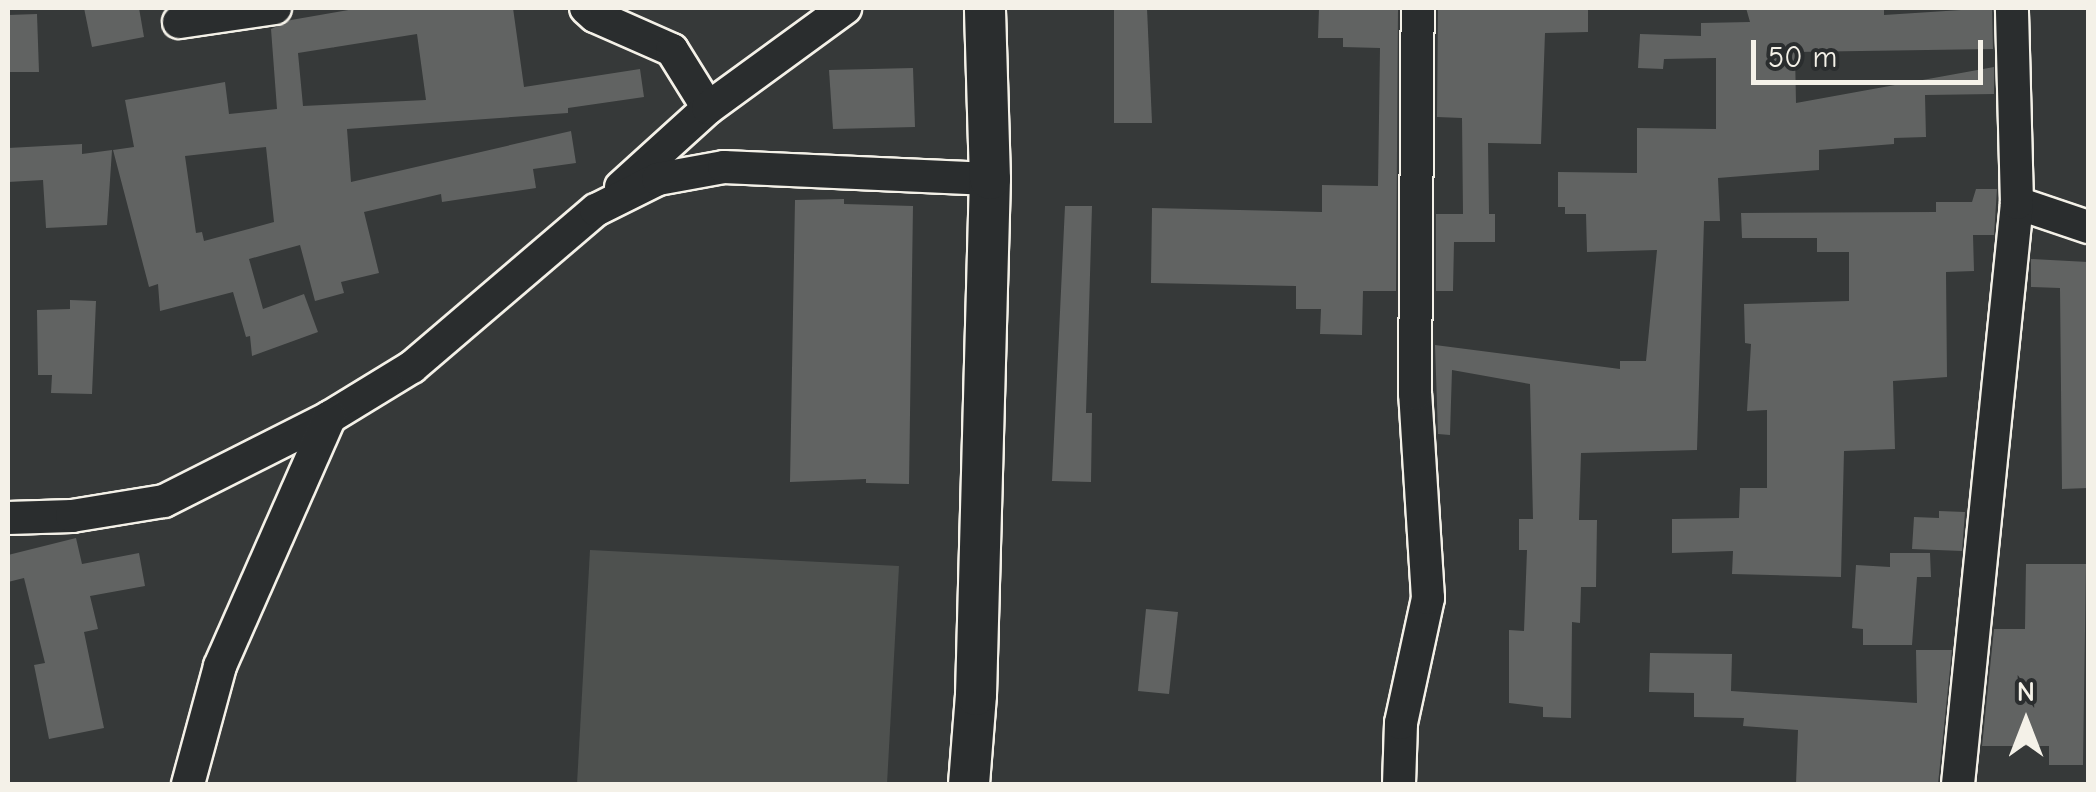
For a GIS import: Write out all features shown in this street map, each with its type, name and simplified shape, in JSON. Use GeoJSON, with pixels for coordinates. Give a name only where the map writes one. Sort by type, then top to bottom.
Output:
{"type":"FeatureCollection","features":[{"type":"Feature","properties":{"kind":"street"},"geometry":{"type":"LineString","coordinates":[[179,22],[275,8]]}},
{"type":"Feature","properties":{"kind":"street"},"geometry":{"type":"LineString","coordinates":[[586,8],[594,16],[672,50],[708,108]]}},
{"type":"Feature","properties":{"kind":"street"},"geometry":{"type":"LineString","coordinates":[[8,518],[72,516],[164,501],[330,417],[412,367],[596,210],[708,108],[845,8]]}},
{"type":"Feature","properties":{"kind":"street"},"geometry":{"type":"LineString","coordinates":[[969,784],[976,695],[990,179],[984,8]]}},
{"type":"Feature","properties":{"kind":"street"},"geometry":{"type":"LineString","coordinates":[[1398,784],[1401,724],[1428,598],[1414,394],[1418,8]]}},
{"type":"Feature","properties":{"kind":"street"},"geometry":{"type":"LineString","coordinates":[[1958,784],[2017,203],[2012,8]]}},
{"type":"Feature","properties":{"kind":"street"},"geometry":{"type":"LineString","coordinates":[[596,210],[658,179],[724,167],[990,179]]}},
{"type":"Feature","properties":{"kind":"street"},"geometry":{"type":"LineString","coordinates":[[2017,203],[2088,227]]}},
{"type":"Feature","properties":{"kind":"street"},"geometry":{"type":"LineString","coordinates":[[188,784],[220,666],[330,417]]}},
{"type":"Feature","properties":{"kind":"shaded area"},"geometry":{"type":"Polygon","coordinates":[[[590,550],[899,566],[887,784],[577,784],[590,550]]]}},
{"type":"Feature","properties":{"kind":"building"},"geometry":{"type":"Polygon","coordinates":[[[84,8],[139,8],[144,37],[92,47],[84,8]]]}},
{"type":"Feature","properties":{"kind":"building"},"geometry":{"type":"Polygon","coordinates":[[[360,8],[513,8],[524,87],[640,69],[644,97],[568,108],[568,113],[347,129],[351,182],[571,131],[576,163],[533,169],[536,188],[442,202],[441,194],[364,212],[379,273],[341,282],[344,293],[315,301],[300,245],[249,259],[263,309],[304,294],[318,332],[252,356],[250,336],[246,337],[233,292],[160,311],[158,284],[149,287],[113,150],[134,147],[125,100],[225,82],[229,114],[277,109],[271,29],[291,20],[360,8]],[[417,34],[298,53],[303,106],[426,100],[417,34]],[[266,147],[185,156],[196,233],[202,232],[204,241],[274,222],[266,147]]]}},
{"type":"Feature","properties":{"kind":"building"},"geometry":{"type":"Polygon","coordinates":[[[1114,8],[1147,8],[1152,123],[1114,123],[1114,8]]]}},
{"type":"Feature","properties":{"kind":"building"},"geometry":{"type":"Polygon","coordinates":[[[1319,8],[1398,8],[1396,291],[1363,291],[1362,335],[1320,334],[1321,309],[1296,309],[1296,286],[1151,283],[1152,208],[1322,212],[1322,185],[1378,186],[1380,48],[1343,47],[1343,38],[1318,38],[1319,8]]]}},
{"type":"Feature","properties":{"kind":"building"},"geometry":{"type":"Polygon","coordinates":[[[1438,8],[1588,8],[1588,32],[1545,33],[1541,144],[1488,143],[1489,214],[1495,214],[1495,242],[1454,242],[1453,291],[1436,291],[1436,214],[1463,214],[1462,118],[1437,117],[1438,8]]]}},
{"type":"Feature","properties":{"kind":"building"},"geometry":{"type":"Polygon","coordinates":[[[1746,8],[1884,8],[1884,15],[1992,8],[1993,49],[1795,52],[1796,103],[1994,67],[1994,94],[1925,95],[1926,137],[1894,138],[1894,144],[1819,150],[1819,170],[1718,178],[1720,221],[1704,221],[1697,450],[1581,453],[1579,520],[1597,520],[1596,587],[1581,587],[1580,623],[1572,622],[1571,718],[1543,717],[1543,707],[1509,703],[1509,630],[1524,631],[1527,550],[1519,550],[1519,519],[1533,519],[1530,384],[1452,370],[1450,435],[1438,434],[1435,345],[1620,369],[1620,361],[1646,361],[1657,250],[1587,252],[1586,214],[1565,214],[1565,207],[1558,207],[1558,172],[1637,173],[1637,128],[1716,129],[1716,58],[1664,59],[1663,69],[1638,68],[1640,34],[1701,36],[1701,23],[1750,22],[1746,8]]]}},
{"type":"Feature","properties":{"kind":"building"},"geometry":{"type":"Polygon","coordinates":[[[37,14],[39,72],[8,72],[8,15],[37,14]]]}},
{"type":"Feature","properties":{"kind":"building"},"geometry":{"type":"Polygon","coordinates":[[[913,68],[915,127],[833,129],[829,70],[913,68]]]}},
{"type":"Feature","properties":{"kind":"building"},"geometry":{"type":"Polygon","coordinates":[[[82,144],[82,154],[112,150],[107,225],[46,228],[43,180],[8,182],[8,148],[82,144]]]}},
{"type":"Feature","properties":{"kind":"building"},"geometry":{"type":"Polygon","coordinates":[[[1976,189],[1997,189],[1994,235],[1973,235],[1974,271],[1946,272],[1947,377],[1893,381],[1895,449],[1844,451],[1841,577],[1732,574],[1733,551],[1672,553],[1672,519],[1739,518],[1740,488],[1767,488],[1767,410],[1747,411],[1751,344],[1745,343],[1744,304],[1849,301],[1849,252],[1817,252],[1817,238],[1742,238],[1741,213],[1936,212],[1936,202],[1972,202],[1976,189]]]}},
{"type":"Feature","properties":{"kind":"building"},"geometry":{"type":"Polygon","coordinates":[[[844,199],[844,204],[913,206],[909,484],[866,483],[866,479],[790,482],[795,200],[844,199]]]}},
{"type":"Feature","properties":{"kind":"building"},"geometry":{"type":"Polygon","coordinates":[[[1065,206],[1092,206],[1086,413],[1092,413],[1091,482],[1052,481],[1065,206]]]}},
{"type":"Feature","properties":{"kind":"building"},"geometry":{"type":"Polygon","coordinates":[[[2031,259],[2088,262],[2088,488],[2062,489],[2060,288],[2031,287],[2031,259]]]}},
{"type":"Feature","properties":{"kind":"building"},"geometry":{"type":"Polygon","coordinates":[[[70,300],[96,301],[92,394],[51,393],[52,375],[38,375],[37,310],[70,309],[70,300]]]}},
{"type":"Feature","properties":{"kind":"building"},"geometry":{"type":"Polygon","coordinates":[[[1939,511],[1965,512],[1962,551],[1912,549],[1914,517],[1939,518],[1939,511]]]}},
{"type":"Feature","properties":{"kind":"building"},"geometry":{"type":"Polygon","coordinates":[[[76,538],[82,564],[139,553],[145,586],[90,596],[98,629],[84,632],[104,728],[49,739],[34,665],[45,663],[24,578],[8,582],[8,555],[76,538]]]}},
{"type":"Feature","properties":{"kind":"building"},"geometry":{"type":"Polygon","coordinates":[[[1890,553],[1930,553],[1931,577],[1917,577],[1912,645],[1863,645],[1863,629],[1852,628],[1856,565],[1890,567],[1890,553]]]}},
{"type":"Feature","properties":{"kind":"building"},"geometry":{"type":"Polygon","coordinates":[[[2026,564],[2086,564],[2083,765],[2049,765],[2049,746],[1982,746],[1994,629],[2025,629],[2026,564]]]}},
{"type":"Feature","properties":{"kind":"building"},"geometry":{"type":"Polygon","coordinates":[[[1146,609],[1178,612],[1169,694],[1138,691],[1146,609]]]}},
{"type":"Feature","properties":{"kind":"building"},"geometry":{"type":"Polygon","coordinates":[[[1916,650],[1952,650],[1938,784],[1796,784],[1798,730],[1743,726],[1744,718],[1694,717],[1694,693],[1649,692],[1650,653],[1732,654],[1731,691],[1917,703],[1916,650]]]}}]}
